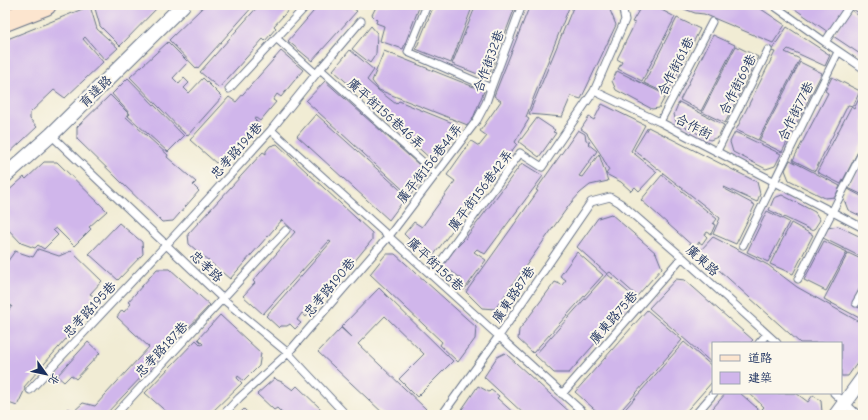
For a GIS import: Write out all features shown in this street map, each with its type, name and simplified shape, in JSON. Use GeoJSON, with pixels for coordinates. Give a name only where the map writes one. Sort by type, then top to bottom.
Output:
{"type":"FeatureCollection","features":[{"type":"Feature","properties":{"kind":"street"},"geometry":{"type":"LineString","coordinates":[[5,20],[46,5]]}},
{"type":"Feature","properties":{"kind":"street","name":"育達路"},"geometry":{"type":"LineString","coordinates":[[5,176],[50,135],[183,5]]}},
{"type":"Feature","properties":{"kind":"street"},"geometry":{"type":"LineString","coordinates":[[836,415],[863,378]]}},
{"type":"Feature","properties":{"kind":"lane"},"geometry":{"type":"LineString","coordinates":[[229,89],[307,5]]}},
{"type":"Feature","properties":{"kind":"lane"},"geometry":{"type":"LineString","coordinates":[[427,5],[408,52],[491,88]]}},
{"type":"Feature","properties":{"kind":"lane","name":"合作街32巷"},"geometry":{"type":"LineString","coordinates":[[486,104],[522,5]]}},
{"type":"Feature","properties":{"kind":"lane"},"geometry":{"type":"LineString","coordinates":[[594,91],[625,20],[622,5]]}},
{"type":"Feature","properties":{"kind":"lane"},"geometry":{"type":"LineString","coordinates":[[773,5],[838,52],[863,68]]}},
{"type":"Feature","properties":{"kind":"lane"},"geometry":{"type":"LineString","coordinates":[[825,42],[850,5]]}},
{"type":"Feature","properties":{"kind":"lane","name":"忠孝路194巷"},"geometry":{"type":"LineString","coordinates":[[166,245],[271,130],[361,21]]}},
{"type":"Feature","properties":{"kind":"lane","name":"合作街61巷"},"geometry":{"type":"LineString","coordinates":[[660,122],[712,22]]}},
{"type":"Feature","properties":{"kind":"lane","name":"廣平街156巷46弄"},"geometry":{"type":"LineString","coordinates":[[276,38],[318,72],[436,174]]}},
{"type":"Feature","properties":{"kind":"lane","name":"合作街69巷"},"geometry":{"type":"LineString","coordinates":[[717,151],[768,50]]}},
{"type":"Feature","properties":{"kind":"lane","name":"合作街77巷"},"geometry":{"type":"LineString","coordinates":[[742,245],[838,52]]}},
{"type":"Feature","properties":{"kind":"lane","name":"合作街"},"geometry":{"type":"LineString","coordinates":[[594,91],[717,151],[863,228]]}},
{"type":"Feature","properties":{"kind":"lane","name":"廣平街156巷42弄"},"geometry":{"type":"LineString","coordinates":[[431,275],[520,153],[542,166],[594,91]]}},
{"type":"Feature","properties":{"kind":"lane","name":"廣平街156巷44弄"},"geometry":{"type":"LineString","coordinates":[[388,236],[477,120],[486,104]]}},
{"type":"Feature","properties":{"kind":"lane","name":"廣平街156巷"},"geometry":{"type":"LineString","coordinates":[[271,130],[586,415]]}},
{"type":"Feature","properties":{"kind":"lane","name":"忠孝路"},"geometry":{"type":"LineString","coordinates":[[50,135],[223,299],[288,353],[346,415]]}},
{"type":"Feature","properties":{"kind":"lane"},"geometry":{"type":"LineString","coordinates":[[798,279],[863,151]]}},
{"type":"Feature","properties":{"kind":"lane","name":"廣東路"},"geometry":{"type":"LineString","coordinates":[[610,196],[682,257],[776,342]]}},
{"type":"Feature","properties":{"kind":"lane","name":"廣東路87巷"},"geometry":{"type":"LineString","coordinates":[[442,415],[591,202],[610,196]]}},
{"type":"Feature","properties":{"kind":"lane","name":"忠孝路187巷"},"geometry":{"type":"LineString","coordinates":[[115,415],[286,230]]}},
{"type":"Feature","properties":{"kind":"lane","name":"忠孝路190巷"},"geometry":{"type":"LineString","coordinates":[[223,415],[239,398],[288,353],[388,236]]}},
{"type":"Feature","properties":{"kind":"lane","name":"忠孝路195巷"},"geometry":{"type":"LineString","coordinates":[[30,390],[166,245]]}},
{"type":"Feature","properties":{"kind":"lane","name":"廣東路75巷"},"geometry":{"type":"LineString","coordinates":[[562,394],[682,257]]}},
{"type":"Feature","properties":{"kind":"lane"},"geometry":{"type":"LineString","coordinates":[[856,303],[863,291]]}},
{"type":"Feature","properties":{"kind":"lane"},"geometry":{"type":"LineString","coordinates":[[760,342],[767,334]]}},
{"type":"Feature","properties":{"kind":"lane"},"geometry":{"type":"LineString","coordinates":[[695,415],[713,394]]}},
{"type":"Feature","properties":{"kind":"lane"},"geometry":{"type":"LineString","coordinates":[[835,394],[858,415]]}},
{"type":"Feature","properties":{"kind":"building"},"geometry":{"type":"Polygon","coordinates":[[[94,5],[160,5],[120,46],[100,26],[94,5]]]}},
{"type":"Feature","properties":{"kind":"building"},"geometry":{"type":"Polygon","coordinates":[[[205,5],[254,5],[197,69],[169,40],[205,5]]]}},
{"type":"Feature","properties":{"kind":"building"},"geometry":{"type":"Polygon","coordinates":[[[259,5],[293,5],[274,26],[276,28],[265,41],[263,39],[219,88],[200,72],[259,5]]]}},
{"type":"Feature","properties":{"kind":"building"},"geometry":{"type":"Polygon","coordinates":[[[319,5],[348,5],[357,11],[312,61],[288,41],[319,5]]]}},
{"type":"Feature","properties":{"kind":"building"},"geometry":{"type":"Polygon","coordinates":[[[377,5],[420,5],[403,49],[380,41],[384,26],[376,23],[377,20],[372,15],[377,5]]]}},
{"type":"Feature","properties":{"kind":"building"},"geometry":{"type":"Polygon","coordinates":[[[434,5],[473,5],[451,63],[416,49],[434,5]]]}},
{"type":"Feature","properties":{"kind":"building"},"geometry":{"type":"Polygon","coordinates":[[[476,5],[502,5],[514,10],[488,78],[452,64],[476,5]]]}},
{"type":"Feature","properties":{"kind":"building"},"geometry":{"type":"Polygon","coordinates":[[[530,5],[570,5],[526,117],[529,119],[515,142],[517,144],[430,260],[404,234],[414,222],[422,227],[455,181],[447,175],[471,141],[479,146],[487,136],[480,131],[501,101],[494,96],[530,5]]]}},
{"type":"Feature","properties":{"kind":"building"},"geometry":{"type":"Polygon","coordinates":[[[574,5],[608,5],[616,25],[581,99],[571,96],[562,117],[529,114],[574,5]]]}},
{"type":"Feature","properties":{"kind":"building"},"geometry":{"type":"Polygon","coordinates":[[[642,5],[652,5],[675,17],[642,81],[618,69],[622,62],[617,59],[635,23],[632,22],[642,5]]]}},
{"type":"Feature","properties":{"kind":"building"},"geometry":{"type":"Polygon","coordinates":[[[674,5],[755,5],[785,25],[773,43],[704,14],[695,13],[674,5]]]}},
{"type":"Feature","properties":{"kind":"building"},"geometry":{"type":"Polygon","coordinates":[[[789,5],[844,5],[846,6],[828,32],[789,5]]]}},
{"type":"Feature","properties":{"kind":"building"},"geometry":{"type":"Polygon","coordinates":[[[855,5],[863,5],[863,16],[853,9],[855,5]]]}},
{"type":"Feature","properties":{"kind":"building"},"geometry":{"type":"Polygon","coordinates":[[[90,6],[97,29],[118,48],[105,60],[85,37],[83,39],[103,62],[65,98],[54,90],[30,113],[30,119],[37,127],[5,157],[5,40],[90,6]]]}},
{"type":"Feature","properties":{"kind":"building"},"geometry":{"type":"Polygon","coordinates":[[[851,10],[863,19],[863,56],[833,36],[851,10]]]}},
{"type":"Feature","properties":{"kind":"building"},"geometry":{"type":"Polygon","coordinates":[[[677,18],[700,29],[667,94],[644,83],[677,18]]]}},
{"type":"Feature","properties":{"kind":"building"},"geometry":{"type":"Polygon","coordinates":[[[371,26],[377,33],[376,54],[370,63],[352,49],[371,26]]]}},
{"type":"Feature","properties":{"kind":"building"},"geometry":{"type":"Polygon","coordinates":[[[787,27],[830,55],[825,66],[788,49],[785,52],[800,59],[758,140],[736,130],[775,52],[771,51],[787,27]]]}},
{"type":"Feature","properties":{"kind":"building"},"geometry":{"type":"Polygon","coordinates":[[[713,35],[735,45],[701,111],[680,100],[713,35]]]}},
{"type":"Feature","properties":{"kind":"building"},"geometry":{"type":"Polygon","coordinates":[[[168,42],[188,62],[173,78],[179,84],[184,78],[189,83],[184,88],[189,93],[203,78],[222,97],[187,136],[130,77],[168,42]]]}},
{"type":"Feature","properties":{"kind":"building"},"geometry":{"type":"Polygon","coordinates":[[[736,46],[758,57],[725,123],[702,112],[736,46]]]}},
{"type":"Feature","properties":{"kind":"building"},"geometry":{"type":"Polygon","coordinates":[[[350,50],[374,70],[367,80],[396,104],[399,101],[460,126],[434,162],[333,70],[350,50]]]}},
{"type":"Feature","properties":{"kind":"building"},"geometry":{"type":"Polygon","coordinates":[[[281,51],[303,70],[281,97],[277,94],[273,100],[276,102],[260,121],[256,118],[254,119],[258,123],[229,156],[226,153],[216,163],[190,140],[229,97],[236,102],[281,51]]]}},
{"type":"Feature","properties":{"kind":"building"},"geometry":{"type":"Polygon","coordinates":[[[384,51],[484,91],[470,126],[379,90],[372,81],[384,51]]]}},
{"type":"Feature","properties":{"kind":"building"},"geometry":{"type":"Polygon","coordinates":[[[800,62],[822,73],[782,152],[759,141],[800,62]]]}},
{"type":"Feature","properties":{"kind":"building"},"geometry":{"type":"Polygon","coordinates":[[[617,71],[666,95],[659,108],[652,109],[616,90],[612,81],[617,71]]]}},
{"type":"Feature","properties":{"kind":"building"},"geometry":{"type":"Polygon","coordinates":[[[832,77],[860,91],[853,106],[848,105],[815,171],[793,160],[828,93],[825,91],[832,77]]]}},
{"type":"Feature","properties":{"kind":"building"},"geometry":{"type":"Polygon","coordinates":[[[128,78],[184,136],[168,152],[128,116],[130,114],[112,94],[128,78]]]}},
{"type":"Feature","properties":{"kind":"building"},"geometry":{"type":"Polygon","coordinates":[[[325,81],[427,172],[410,196],[306,101],[325,81]]]}},
{"type":"Feature","properties":{"kind":"building"},"geometry":{"type":"Polygon","coordinates":[[[863,90],[863,142],[841,184],[817,172],[851,107],[854,109],[863,90]]]}},
{"type":"Feature","properties":{"kind":"building"},"geometry":{"type":"Polygon","coordinates":[[[110,95],[128,113],[126,117],[168,155],[167,157],[196,182],[193,185],[199,191],[173,221],[162,222],[77,139],[77,127],[110,95]]]}},
{"type":"Feature","properties":{"kind":"building"},"geometry":{"type":"Polygon","coordinates":[[[679,102],[724,125],[718,137],[710,140],[676,122],[674,114],[679,102]]]}},
{"type":"Feature","properties":{"kind":"building"},"geometry":{"type":"Polygon","coordinates":[[[602,104],[645,125],[631,151],[657,172],[639,191],[635,187],[631,191],[621,182],[606,174],[609,170],[600,153],[587,133],[581,129],[589,117],[594,120],[602,104]]]}},
{"type":"Feature","properties":{"kind":"building"},"geometry":{"type":"Polygon","coordinates":[[[316,114],[407,196],[389,220],[297,136],[316,114]]]}},
{"type":"Feature","properties":{"kind":"building"},"geometry":{"type":"Polygon","coordinates":[[[537,118],[555,130],[553,132],[556,133],[539,157],[519,142],[537,118]]]}},
{"type":"Feature","properties":{"kind":"building"},"geometry":{"type":"Polygon","coordinates":[[[648,127],[757,182],[760,194],[757,202],[724,187],[723,188],[755,205],[736,244],[713,234],[720,218],[634,150],[648,127]]]}},
{"type":"Feature","properties":{"kind":"building"},"geometry":{"type":"Polygon","coordinates":[[[578,130],[585,134],[586,140],[590,142],[588,144],[597,151],[579,176],[582,177],[599,154],[608,181],[590,185],[580,193],[570,204],[495,309],[482,308],[466,292],[538,191],[536,190],[578,130]]]}},
{"type":"Feature","properties":{"kind":"building"},"geometry":{"type":"Polygon","coordinates":[[[735,132],[781,154],[775,166],[766,169],[733,152],[730,142],[735,132]]]}},
{"type":"Feature","properties":{"kind":"building"},"geometry":{"type":"Polygon","coordinates":[[[277,144],[372,233],[372,240],[349,268],[344,265],[333,277],[337,281],[327,292],[323,290],[313,302],[316,305],[306,317],[302,313],[297,320],[301,323],[295,329],[290,324],[279,328],[266,316],[331,242],[329,241],[263,314],[243,296],[255,283],[253,281],[295,232],[282,220],[230,279],[189,244],[188,234],[263,152],[266,154],[266,151],[270,146],[277,144]]]}},
{"type":"Feature","properties":{"kind":"building"},"geometry":{"type":"Polygon","coordinates":[[[863,158],[863,195],[848,188],[863,158]]]}},
{"type":"Feature","properties":{"kind":"building"},"geometry":{"type":"Polygon","coordinates":[[[790,160],[840,186],[835,197],[825,198],[789,180],[785,170],[790,160]]]}},
{"type":"Feature","properties":{"kind":"building"},"geometry":{"type":"Polygon","coordinates":[[[44,162],[57,162],[107,211],[89,227],[91,229],[74,246],[56,228],[53,230],[58,235],[44,249],[38,245],[35,248],[21,243],[5,226],[5,194],[24,177],[26,179],[44,162]]]}},
{"type":"Feature","properties":{"kind":"building"},"geometry":{"type":"Polygon","coordinates":[[[522,163],[543,176],[485,254],[477,249],[474,252],[486,260],[464,290],[457,285],[462,279],[451,271],[448,276],[440,269],[455,249],[465,239],[522,163]]]}},
{"type":"Feature","properties":{"kind":"building"},"geometry":{"type":"Polygon","coordinates":[[[662,175],[717,219],[713,224],[715,225],[711,234],[707,232],[705,235],[707,237],[702,244],[699,242],[695,248],[641,200],[662,175]]]}},
{"type":"Feature","properties":{"kind":"building"},"geometry":{"type":"Polygon","coordinates":[[[848,189],[863,197],[863,217],[848,210],[843,197],[848,189]]]}},
{"type":"Feature","properties":{"kind":"building"},"geometry":{"type":"Polygon","coordinates":[[[782,195],[815,212],[820,220],[813,231],[769,210],[774,198],[782,195]]]}},
{"type":"Feature","properties":{"kind":"building"},"geometry":{"type":"Polygon","coordinates":[[[767,211],[789,222],[768,262],[747,252],[767,211]]]}},
{"type":"Feature","properties":{"kind":"building"},"geometry":{"type":"Polygon","coordinates":[[[611,214],[656,253],[662,268],[637,296],[610,272],[607,274],[577,247],[598,218],[611,214]]]}},
{"type":"Feature","properties":{"kind":"building"},"geometry":{"type":"Polygon","coordinates":[[[119,223],[142,242],[143,254],[118,280],[89,254],[119,223]]]}},
{"type":"Feature","properties":{"kind":"building"},"geometry":{"type":"Polygon","coordinates":[[[791,223],[813,235],[793,274],[770,264],[791,223]]]}},
{"type":"Feature","properties":{"kind":"building"},"geometry":{"type":"Polygon","coordinates":[[[838,226],[863,238],[863,258],[823,238],[828,228],[838,226]]]}},
{"type":"Feature","properties":{"kind":"building"},"geometry":{"type":"Polygon","coordinates":[[[713,237],[768,265],[797,287],[863,324],[863,355],[848,376],[842,376],[842,342],[799,342],[699,252],[713,237]]]}},
{"type":"Feature","properties":{"kind":"building"},"geometry":{"type":"Polygon","coordinates":[[[824,241],[847,252],[826,291],[804,280],[824,241]]]}},
{"type":"Feature","properties":{"kind":"building"},"geometry":{"type":"Polygon","coordinates":[[[38,249],[59,256],[71,251],[102,281],[90,294],[100,300],[24,387],[25,389],[17,406],[6,402],[5,404],[5,315],[12,306],[5,302],[5,265],[15,251],[33,257],[38,249]]]}},
{"type":"Feature","properties":{"kind":"building"},"geometry":{"type":"Polygon","coordinates":[[[577,252],[603,275],[533,353],[518,339],[519,330],[555,282],[562,285],[566,280],[560,276],[577,252]]]}},
{"type":"Feature","properties":{"kind":"building"},"geometry":{"type":"Polygon","coordinates":[[[848,253],[863,260],[863,282],[852,304],[859,308],[863,300],[863,320],[824,299],[848,253]]]}},
{"type":"Feature","properties":{"kind":"building"},"geometry":{"type":"Polygon","coordinates":[[[386,254],[395,254],[476,327],[475,339],[458,362],[440,345],[442,342],[370,274],[386,254]]]}},
{"type":"Feature","properties":{"kind":"building"},"geometry":{"type":"Polygon","coordinates":[[[157,269],[170,269],[210,305],[105,415],[62,415],[68,408],[73,412],[83,403],[95,406],[149,347],[117,317],[122,310],[124,312],[131,304],[128,302],[157,269]]]}},
{"type":"Feature","properties":{"kind":"building"},"geometry":{"type":"Polygon","coordinates":[[[607,274],[635,298],[569,373],[554,373],[535,355],[607,274]]]}},
{"type":"Feature","properties":{"kind":"building"},"geometry":{"type":"Polygon","coordinates":[[[676,279],[685,280],[753,340],[751,342],[712,342],[712,363],[649,308],[676,279]]]}},
{"type":"Feature","properties":{"kind":"building"},"geometry":{"type":"Polygon","coordinates":[[[379,288],[453,361],[417,397],[399,379],[424,354],[385,316],[358,344],[426,409],[420,415],[385,415],[318,352],[341,328],[352,338],[341,327],[379,288]]]}},
{"type":"Feature","properties":{"kind":"building"},"geometry":{"type":"Polygon","coordinates":[[[647,310],[682,340],[617,415],[601,415],[575,392],[647,310]]]}},
{"type":"Feature","properties":{"kind":"building"},"geometry":{"type":"Polygon","coordinates":[[[220,315],[261,353],[259,366],[244,381],[238,376],[237,378],[242,383],[209,415],[170,415],[145,393],[196,340],[201,345],[203,344],[198,339],[220,315]]]}},
{"type":"Feature","properties":{"kind":"building"},"geometry":{"type":"Polygon","coordinates":[[[88,342],[100,353],[76,379],[71,375],[64,382],[57,376],[88,342]]]}},
{"type":"Feature","properties":{"kind":"building"},"geometry":{"type":"Polygon","coordinates":[[[684,342],[712,366],[712,382],[683,415],[620,415],[684,342]]]}},
{"type":"Feature","properties":{"kind":"building"},"geometry":{"type":"Polygon","coordinates":[[[505,353],[573,415],[525,415],[484,377],[497,357],[505,353]]]}},
{"type":"Feature","properties":{"kind":"building"},"geometry":{"type":"Polygon","coordinates":[[[275,378],[293,390],[297,386],[322,410],[317,415],[284,415],[277,408],[274,410],[257,394],[275,378]]]}},
{"type":"Feature","properties":{"kind":"building"},"geometry":{"type":"Polygon","coordinates":[[[478,386],[489,392],[491,390],[499,396],[497,398],[516,415],[458,415],[478,386]]]}},
{"type":"Feature","properties":{"kind":"building"},"geometry":{"type":"Polygon","coordinates":[[[725,394],[741,394],[765,415],[707,415],[725,394]]]}},
{"type":"Feature","properties":{"kind":"building"},"geometry":{"type":"Polygon","coordinates":[[[750,394],[797,394],[808,402],[813,395],[821,401],[822,412],[819,415],[770,415],[762,409],[764,407],[750,394]]]}},
{"type":"Feature","properties":{"kind":"building"},"geometry":{"type":"Polygon","coordinates":[[[244,409],[249,414],[250,413],[253,415],[238,415],[244,409]]]}},
{"type":"Feature","properties":{"kind":"building"},"geometry":{"type":"Polygon","coordinates":[[[322,410],[324,412],[322,415],[319,415],[322,410]]]}}]}
